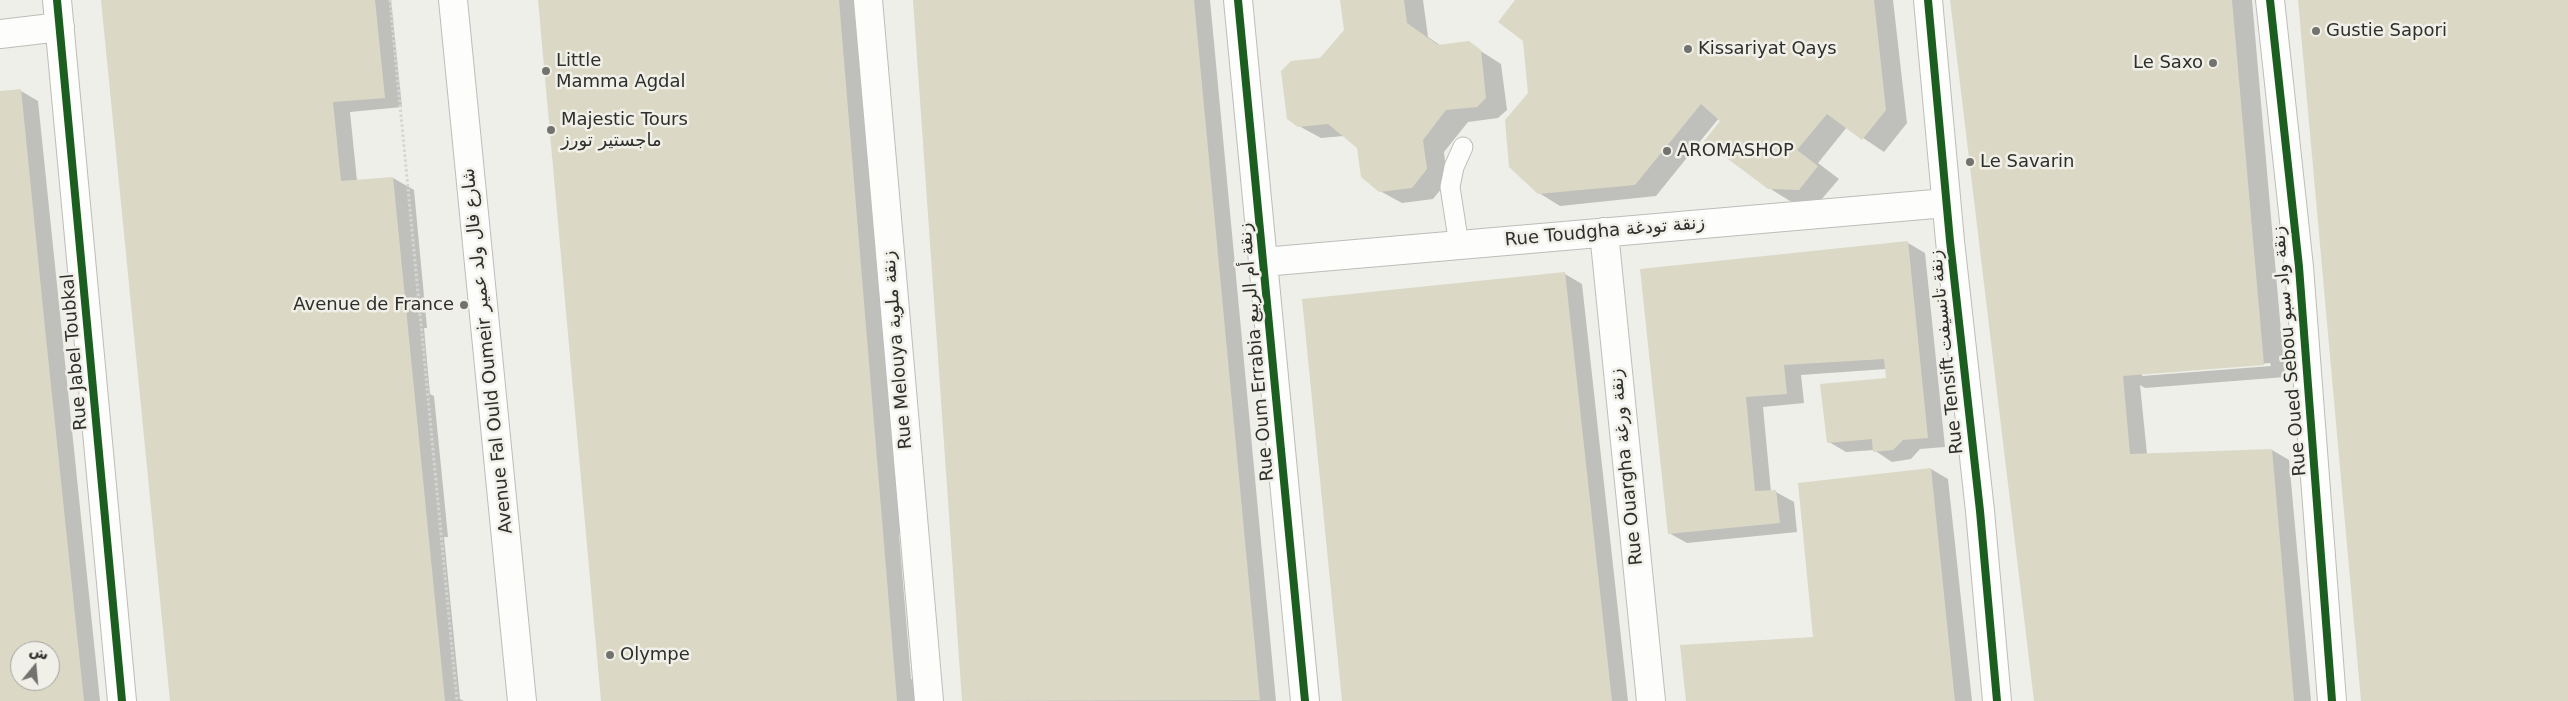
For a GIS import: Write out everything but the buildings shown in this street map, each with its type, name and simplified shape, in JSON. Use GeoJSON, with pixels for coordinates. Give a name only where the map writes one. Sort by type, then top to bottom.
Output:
{"type":"FeatureCollection","features":[{"type":"Feature","properties":{"kind":"street","name":"Rue Jabel Toubkal"},"geometry":{"type":"LineString","coordinates":[[57,0],[122,701]]}},
{"type":"Feature","properties":{"kind":"street","name":"Avenue Fal Ould Oumeir شارع فال ولد عمير"},"geometry":{"type":"LineString","coordinates":[[453,0],[522,701]]}},
{"type":"Feature","properties":{"kind":"street","name":"Rue Melouya زنقة ملوية"},"geometry":{"type":"LineString","coordinates":[[868,0],[929,701]]}},
{"type":"Feature","properties":{"kind":"street","name":"Rue Oum Errabia زنقة أم الربيع"},"geometry":{"type":"LineString","coordinates":[[1238,0],[1305,701]]}},
{"type":"Feature","properties":{"kind":"street","name":"Rue Tensift زنقة تانسيفت"},"geometry":{"type":"LineString","coordinates":[[1928,0],[1946,203],[1980,511],[1997,701]]}},
{"type":"Feature","properties":{"kind":"street","name":"Rue Oued Sebou زنقة واد سبو"},"geometry":{"type":"LineString","coordinates":[[2270,0],[2299,267],[2332,701]]}},
{"type":"Feature","properties":{"kind":"street"},"geometry":{"type":"LineString","coordinates":[[0,34],[60,27]]}},
{"type":"Feature","properties":{"kind":"street","name":"Rue Toudgha زنقة تودغة"},"geometry":{"type":"LineString","coordinates":[[1263,262],[1946,203]]}},
{"type":"Feature","properties":{"kind":"street","name":"Rue Ouargha زنقة ورغة"},"geometry":{"type":"LineString","coordinates":[[1604,232],[1650,701]]}},
{"type":"Feature","properties":{"kind":"lane"},"geometry":{"type":"LineString","coordinates":[[1459,245],[1450,187],[1453,172],[1463,147]]}},
{"type":"Feature","properties":{"kind":"path"},"geometry":{"type":"LineString","coordinates":[[390,0],[457,701]]}},
{"type":"Feature","properties":{"kind":"cycle path"},"geometry":{"type":"LineString","coordinates":[[57,0],[122,701]]}},
{"type":"Feature","properties":{"kind":"cycle path"},"geometry":{"type":"LineString","coordinates":[[1238,0],[1305,701]]}},
{"type":"Feature","properties":{"kind":"cycle path"},"geometry":{"type":"LineString","coordinates":[[1928,0],[1950,241],[1980,511],[1997,701]]}},
{"type":"Feature","properties":{"kind":"cycle path"},"geometry":{"type":"LineString","coordinates":[[2270,0],[2299,267],[2332,701]]}},
{"type":"Feature","properties":{"kind":"place","name":"Gustie Sapori"},"geometry":{"type":"Point","coordinates":[2316,31]}},
{"type":"Feature","properties":{"kind":"place","name":"Kissariyat Qays"},"geometry":{"type":"Point","coordinates":[1688,49]}},
{"type":"Feature","properties":{"kind":"place","name":"Le Saxo"},"geometry":{"type":"Point","coordinates":[2213,63]}},
{"type":"Feature","properties":{"kind":"place","name":"Little Mamma Agdal"},"geometry":{"type":"Point","coordinates":[546,71]}},
{"type":"Feature","properties":{"kind":"place","name":"Majestic Tours ماجستير تورز"},"geometry":{"type":"Point","coordinates":[551,130]}},
{"type":"Feature","properties":{"kind":"place","name":"AROMASHOP"},"geometry":{"type":"Point","coordinates":[1667,151]}},
{"type":"Feature","properties":{"kind":"place","name":"Le Savarin"},"geometry":{"type":"Point","coordinates":[1970,162]}},
{"type":"Feature","properties":{"kind":"place","name":"Avenue de France"},"geometry":{"type":"Point","coordinates":[464,305]}},
{"type":"Feature","properties":{"kind":"place","name":"Olympe"},"geometry":{"type":"Point","coordinates":[610,655]}}]}
